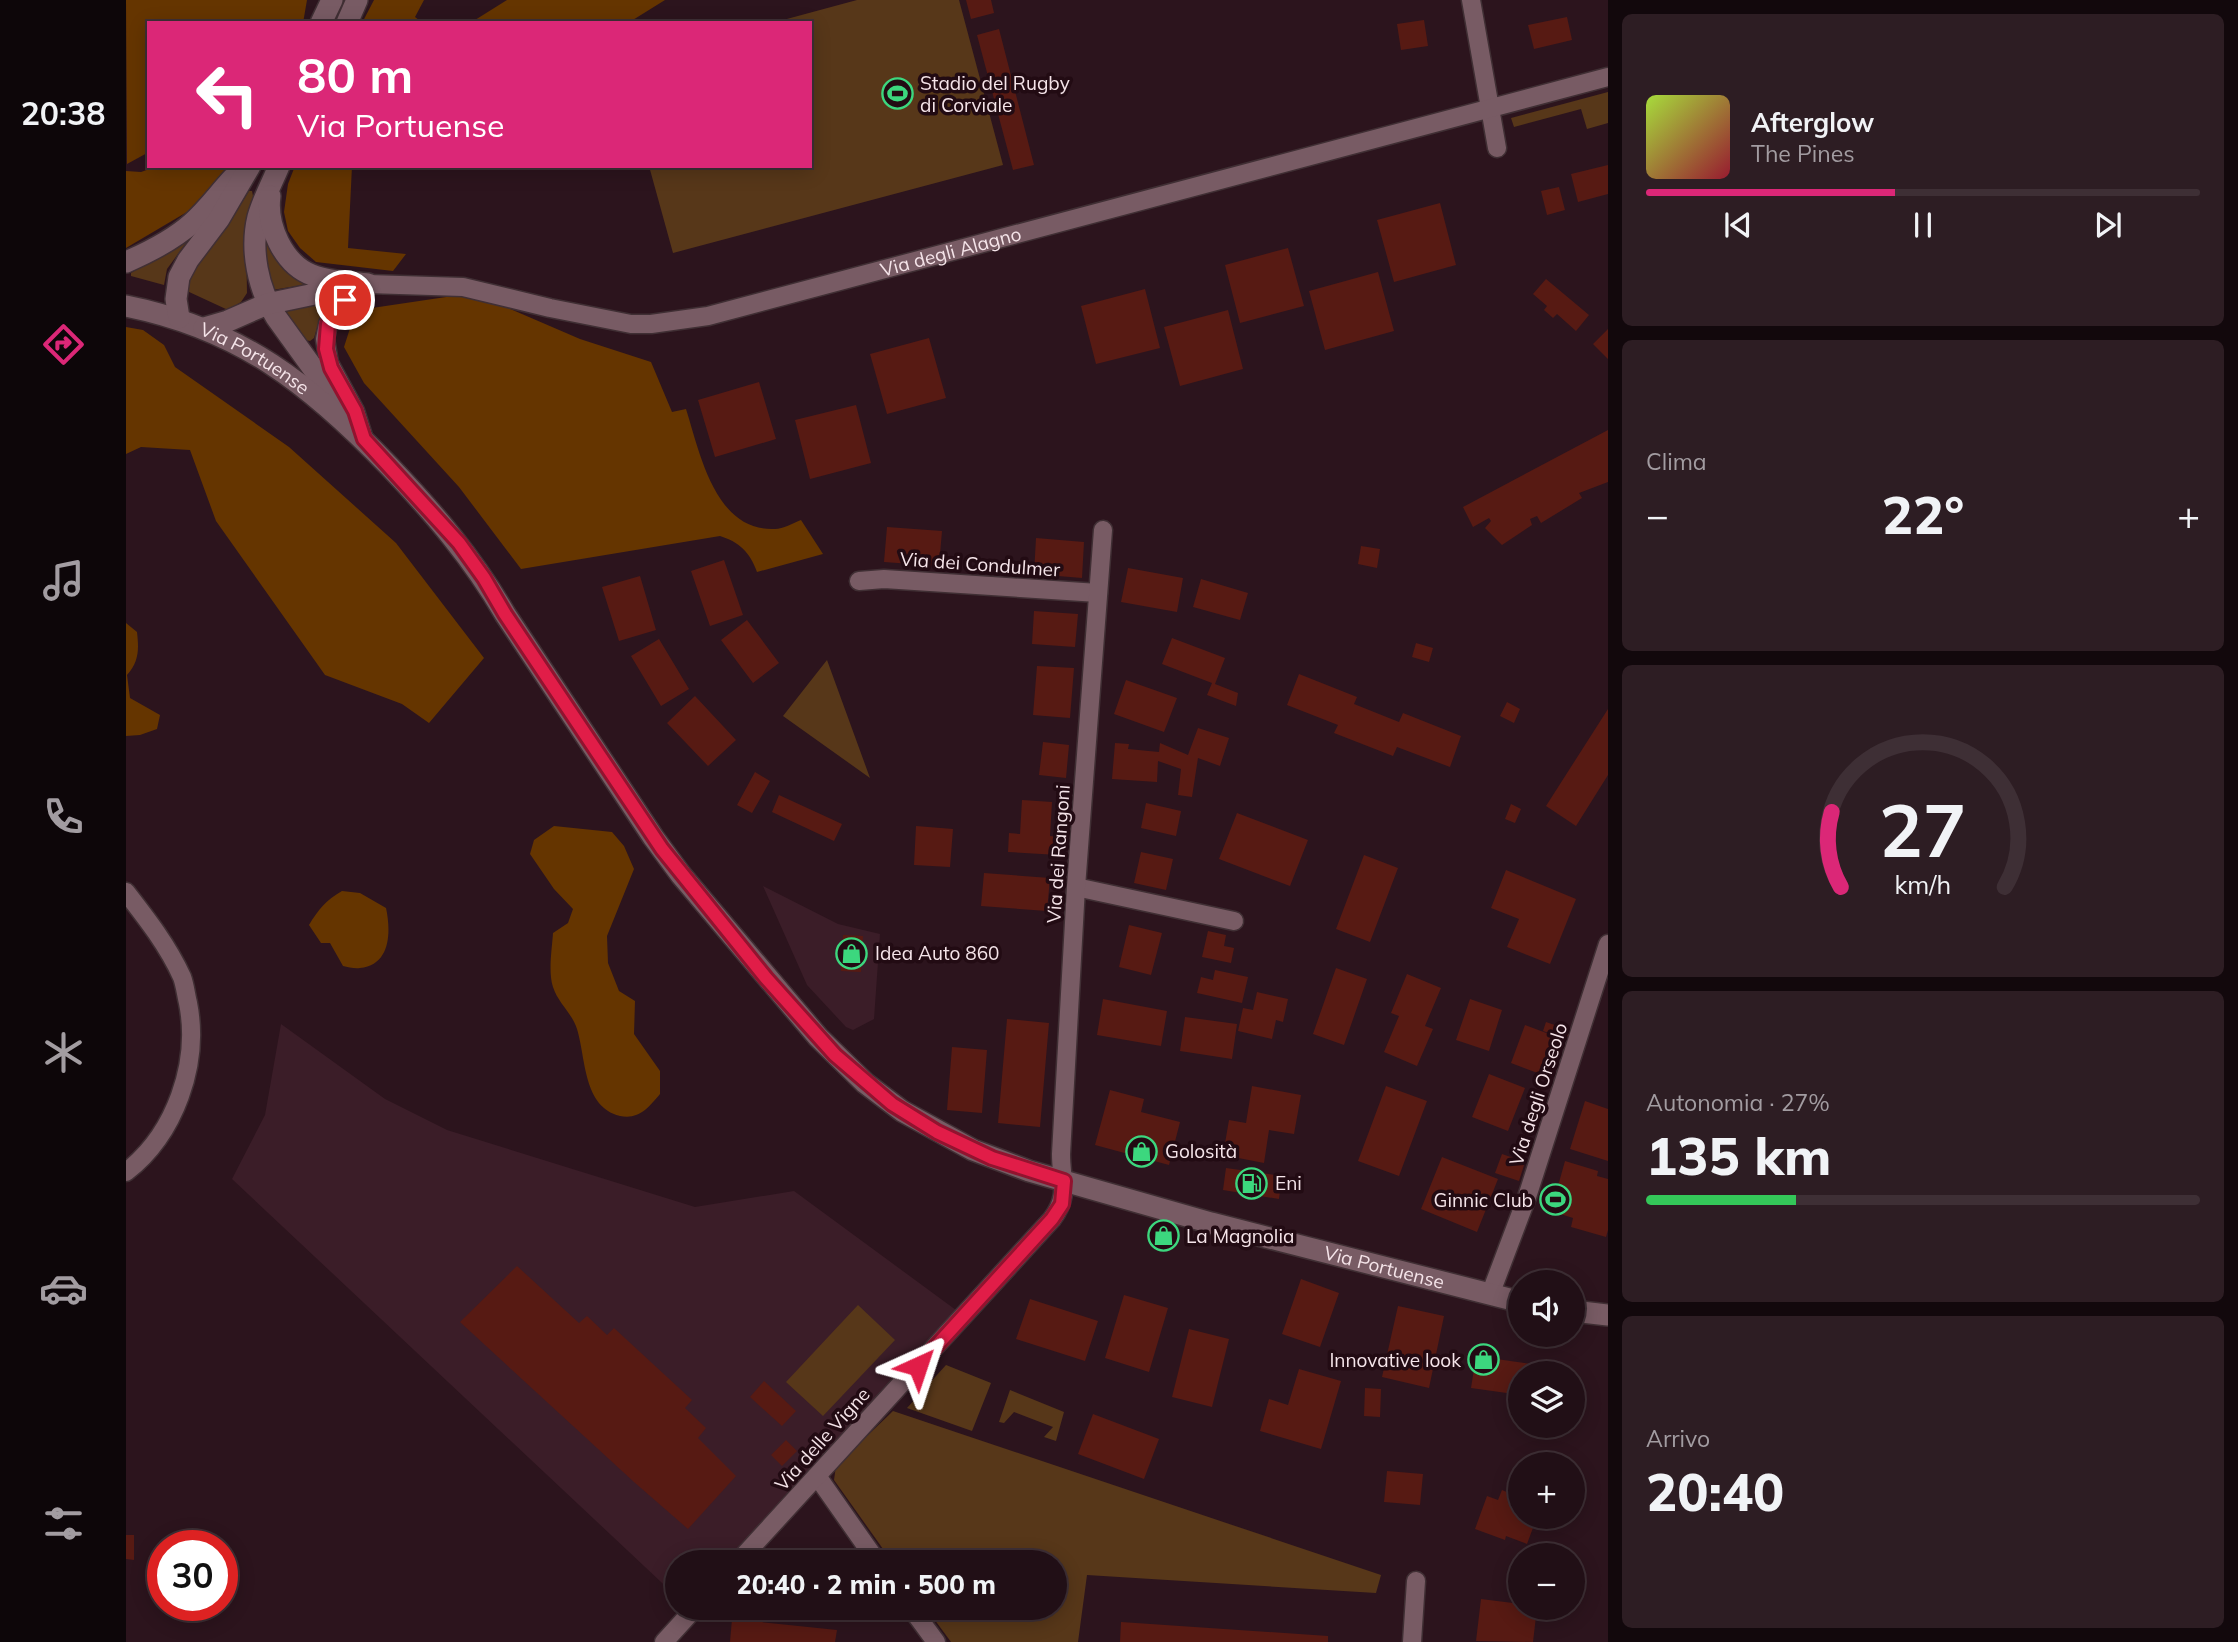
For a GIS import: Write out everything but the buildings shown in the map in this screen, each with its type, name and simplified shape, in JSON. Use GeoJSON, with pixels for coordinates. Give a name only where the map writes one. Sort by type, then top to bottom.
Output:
{"type":"FeatureCollection","features":[{"type":"Feature","properties":{"kind":"main road"},"geometry":{"type":"LineString","coordinates":[[322,21],[332,0]]}},
{"type":"Feature","properties":{"kind":"main road"},"geometry":{"type":"LineString","coordinates":[[348,21],[358,0]]}},
{"type":"Feature","properties":{"kind":"main road"},"geometry":{"type":"LineString","coordinates":[[126,262],[156,248],[186,229],[242,168]]}},
{"type":"Feature","properties":{"kind":"main road"},"geometry":{"type":"LineString","coordinates":[[179,318],[176,299],[179,276],[219,219],[249,168]]}},
{"type":"Feature","properties":{"kind":"main road"},"geometry":{"type":"LineString","coordinates":[[276,172],[269,200],[270,217],[277,238],[290,258],[301,269],[314,276],[368,284]]}},
{"type":"Feature","properties":{"kind":"main road"},"geometry":{"type":"LineString","coordinates":[[276,172],[258,215],[256,234],[259,277],[267,304],[364,439]]}},
{"type":"Feature","properties":{"kind":"main road","name":"Via degli Alagno"},"geometry":{"type":"LineString","coordinates":[[204,328],[267,304],[368,284]]}},
{"type":"Feature","properties":{"kind":"main road","name":"Via Portuense"},"geometry":{"type":"LineString","coordinates":[[126,306],[179,318],[204,328],[290,376],[364,439],[459,543],[662,849],[758,968],[818,1037],[865,1083],[911,1117],[973,1150],[1064,1181],[1211,1223],[1508,1299]]}},
{"type":"Feature","properties":{"kind":"main road"},"geometry":{"type":"LineString","coordinates":[[1585,1312],[1608,1315]]}},
{"type":"Feature","properties":{"kind":"street"},"geometry":{"type":"LineString","coordinates":[[1471,0],[1497,148]]}},
{"type":"Feature","properties":{"kind":"street","name":"Via degli Alagno"},"geometry":{"type":"LineString","coordinates":[[368,284],[463,286],[550,308],[631,324],[708,316],[1608,77]]}},
{"type":"Feature","properties":{"kind":"street"},"geometry":{"type":"LineString","coordinates":[[364,439],[355,411],[331,368],[325,339],[328,324],[336,310],[368,284]]}},
{"type":"Feature","properties":{"kind":"street","name":"Via dei Rangoni"},"geometry":{"type":"LineString","coordinates":[[1064,1181],[1061,1154],[1076,887],[1103,530]]}},
{"type":"Feature","properties":{"kind":"street","name":"Via dei Condulmer"},"geometry":{"type":"LineString","coordinates":[[859,581],[884,579],[1098,593]]}},
{"type":"Feature","properties":{"kind":"street"},"geometry":{"type":"LineString","coordinates":[[1076,887],[1234,921]]}},
{"type":"Feature","properties":{"kind":"street"},"geometry":{"type":"LineString","coordinates":[[126,892],[157,932],[183,979],[191,1018],[186,1079],[173,1114],[151,1147],[126,1172]]}},
{"type":"Feature","properties":{"kind":"street","name":"Via degli Orseolo"},"geometry":{"type":"LineString","coordinates":[[1490,1295],[1527,1197],[1608,944]]}},
{"type":"Feature","properties":{"kind":"street","name":"Via delle Vigne"},"geometry":{"type":"LineString","coordinates":[[749,1550],[1052,1219],[1062,1204],[1064,1181]]}},
{"type":"Feature","properties":{"kind":"street"},"geometry":{"type":"LineString","coordinates":[[817,1476],[869,1550]]}},
{"type":"Feature","properties":{"kind":"street"},"geometry":{"type":"LineString","coordinates":[[1412,1642],[1416,1581]]}},
{"type":"Feature","properties":{"kind":"street"},"geometry":{"type":"LineString","coordinates":[[664,1642],[684,1620]]}},
{"type":"Feature","properties":{"kind":"street"},"geometry":{"type":"LineString","coordinates":[[920,1620],[936,1642]]}},
{"type":"Feature","properties":{"kind":"shaded area"},"geometry":{"type":"Polygon","coordinates":[[[126,0],[307,0],[303,21],[147,21],[147,153],[127,164],[126,0]]]}},
{"type":"Feature","properties":{"kind":"shaded area"},"geometry":{"type":"Polygon","coordinates":[[[374,0],[424,0],[415,17],[420,21],[363,21],[374,0]]]}},
{"type":"Feature","properties":{"kind":"shaded area"},"geometry":{"type":"Polygon","coordinates":[[[507,0],[665,0],[631,21],[469,21],[475,20],[507,0]]]}},
{"type":"Feature","properties":{"kind":"shaded area","name":"Stadio del Rugby di Corviale"},"geometry":{"type":"Polygon","coordinates":[[[857,0],[959,0],[1003,165],[673,253],[650,168],[812,168],[812,21],[779,21],[857,0]]]}},
{"type":"Feature","properties":{"kind":"shaded area"},"geometry":{"type":"Polygon","coordinates":[[[1608,92],[1608,123],[1587,129],[1581,109],[1514,127],[1511,118],[1608,92]]]}},
{"type":"Feature","properties":{"kind":"shaded area"},"geometry":{"type":"Polygon","coordinates":[[[152,168],[229,168],[187,212],[126,248],[126,171],[141,172],[152,168]]]}},
{"type":"Feature","properties":{"kind":"shaded area"},"geometry":{"type":"Polygon","coordinates":[[[294,168],[352,168],[348,248],[406,254],[393,271],[316,262],[300,248],[288,231],[284,212],[288,184],[294,168]]]}},
{"type":"Feature","properties":{"kind":"shaded area"},"geometry":{"type":"Polygon","coordinates":[[[249,191],[252,191],[253,196],[246,231],[247,293],[241,302],[228,310],[187,291],[188,273],[226,228],[249,191]]]}},
{"type":"Feature","properties":{"kind":"shaded area"},"geometry":{"type":"Polygon","coordinates":[[[267,239],[310,284],[272,290],[263,245],[267,239]]]}},
{"type":"Feature","properties":{"kind":"shaded area"},"geometry":{"type":"Polygon","coordinates":[[[184,241],[186,243],[167,269],[164,285],[131,276],[131,273],[184,241]]]}},
{"type":"Feature","properties":{"kind":"shaded area"},"geometry":{"type":"Polygon","coordinates":[[[473,293],[580,339],[651,362],[672,412],[686,409],[704,467],[724,504],[738,518],[755,527],[778,529],[801,520],[823,554],[757,572],[743,549],[720,536],[521,569],[459,487],[364,383],[344,347],[352,322],[372,308],[473,293]]]}},
{"type":"Feature","properties":{"kind":"shaded area"},"geometry":{"type":"Polygon","coordinates":[[[330,300],[314,338],[305,340],[285,310],[330,300]]]}},
{"type":"Feature","properties":{"kind":"shaded area"},"geometry":{"type":"Polygon","coordinates":[[[126,327],[143,330],[164,345],[175,367],[289,447],[396,543],[484,658],[429,723],[402,704],[325,675],[216,521],[190,450],[141,447],[126,454],[126,327]]]}},
{"type":"Feature","properties":{"kind":"shaded area"},"geometry":{"type":"Polygon","coordinates":[[[126,623],[137,632],[138,644],[136,660],[127,675],[130,698],[160,715],[157,729],[140,735],[126,736],[126,623]]]}},
{"type":"Feature","properties":{"kind":"shaded area"},"geometry":{"type":"Polygon","coordinates":[[[827,660],[870,778],[783,716],[827,660]]]}},
{"type":"Feature","properties":{"kind":"shaded area"},"geometry":{"type":"Polygon","coordinates":[[[554,826],[612,832],[624,846],[634,869],[607,936],[608,963],[619,991],[635,1001],[634,1034],[660,1071],[660,1094],[648,1108],[633,1116],[620,1116],[599,1103],[588,1080],[575,1023],[553,987],[553,933],[568,923],[573,909],[554,889],[530,854],[534,840],[554,826]]]}},
{"type":"Feature","properties":{"kind":"shaded area"},"geometry":{"type":"Polygon","coordinates":[[[763,886],[838,924],[880,934],[874,1019],[853,1030],[846,1027],[807,985],[763,886]]]}},
{"type":"Feature","properties":{"kind":"shaded area"},"geometry":{"type":"Polygon","coordinates":[[[342,891],[360,893],[386,908],[386,946],[378,961],[370,966],[343,966],[330,943],[321,943],[309,925],[323,906],[342,891]]]}},
{"type":"Feature","properties":{"kind":"shaded area"},"geometry":{"type":"Polygon","coordinates":[[[281,1024],[385,1099],[447,1130],[695,1207],[794,1191],[960,1313],[737,1550],[665,1550],[665,1586],[232,1179],[265,1115],[281,1024]]]}},
{"type":"Feature","properties":{"kind":"shaded area"},"geometry":{"type":"Polygon","coordinates":[[[858,1305],[895,1340],[823,1416],[786,1382],[858,1305]]]}},
{"type":"Feature","properties":{"kind":"shaded area"},"geometry":{"type":"Polygon","coordinates":[[[946,1365],[991,1383],[972,1431],[907,1408],[946,1365]]]}},
{"type":"Feature","properties":{"kind":"shaded area"},"geometry":{"type":"Polygon","coordinates":[[[1010,1390],[1064,1412],[1056,1441],[1044,1437],[1053,1427],[1014,1412],[1004,1423],[999,1422],[1010,1390]]]}},
{"type":"Feature","properties":{"kind":"shaded area"},"geometry":{"type":"Polygon","coordinates":[[[893,1411],[1381,1575],[1376,1593],[1087,1575],[1078,1642],[951,1642],[935,1620],[1067,1620],[1067,1550],[884,1550],[834,1480],[836,1466],[893,1411]]]}},
{"type":"Feature","properties":{"kind":"place","name":"Stadio del Rugby di Corviale"},"geometry":{"type":"Point","coordinates":[897,94]}},
{"type":"Feature","properties":{"kind":"place","name":"Idea Auto 860"},"geometry":{"type":"Point","coordinates":[852,953]}},
{"type":"Feature","properties":{"kind":"place","name":"Golosità"},"geometry":{"type":"Point","coordinates":[1142,1151]}},
{"type":"Feature","properties":{"kind":"place","name":"Eni"},"geometry":{"type":"Point","coordinates":[1252,1183]}},
{"type":"Feature","properties":{"kind":"place","name":"Ginnic Club"},"geometry":{"type":"Point","coordinates":[1556,1200]}},
{"type":"Feature","properties":{"kind":"place","name":"La Magnolia"},"geometry":{"type":"Point","coordinates":[1163,1236]}},
{"type":"Feature","properties":{"kind":"place","name":"Innovative look"},"geometry":{"type":"Point","coordinates":[1484,1360]}},
{"type":"Feature","properties":{"kind":"route"},"geometry":{"type":"LineString","coordinates":[[345,300],[328,324],[327,358],[355,411],[364,439],[459,543],[653,836],[710,910],[818,1037],[844,1064],[892,1104],[937,1132],[973,1150],[1064,1181],[1062,1204],[1052,1219],[918,1366]]}}]}
